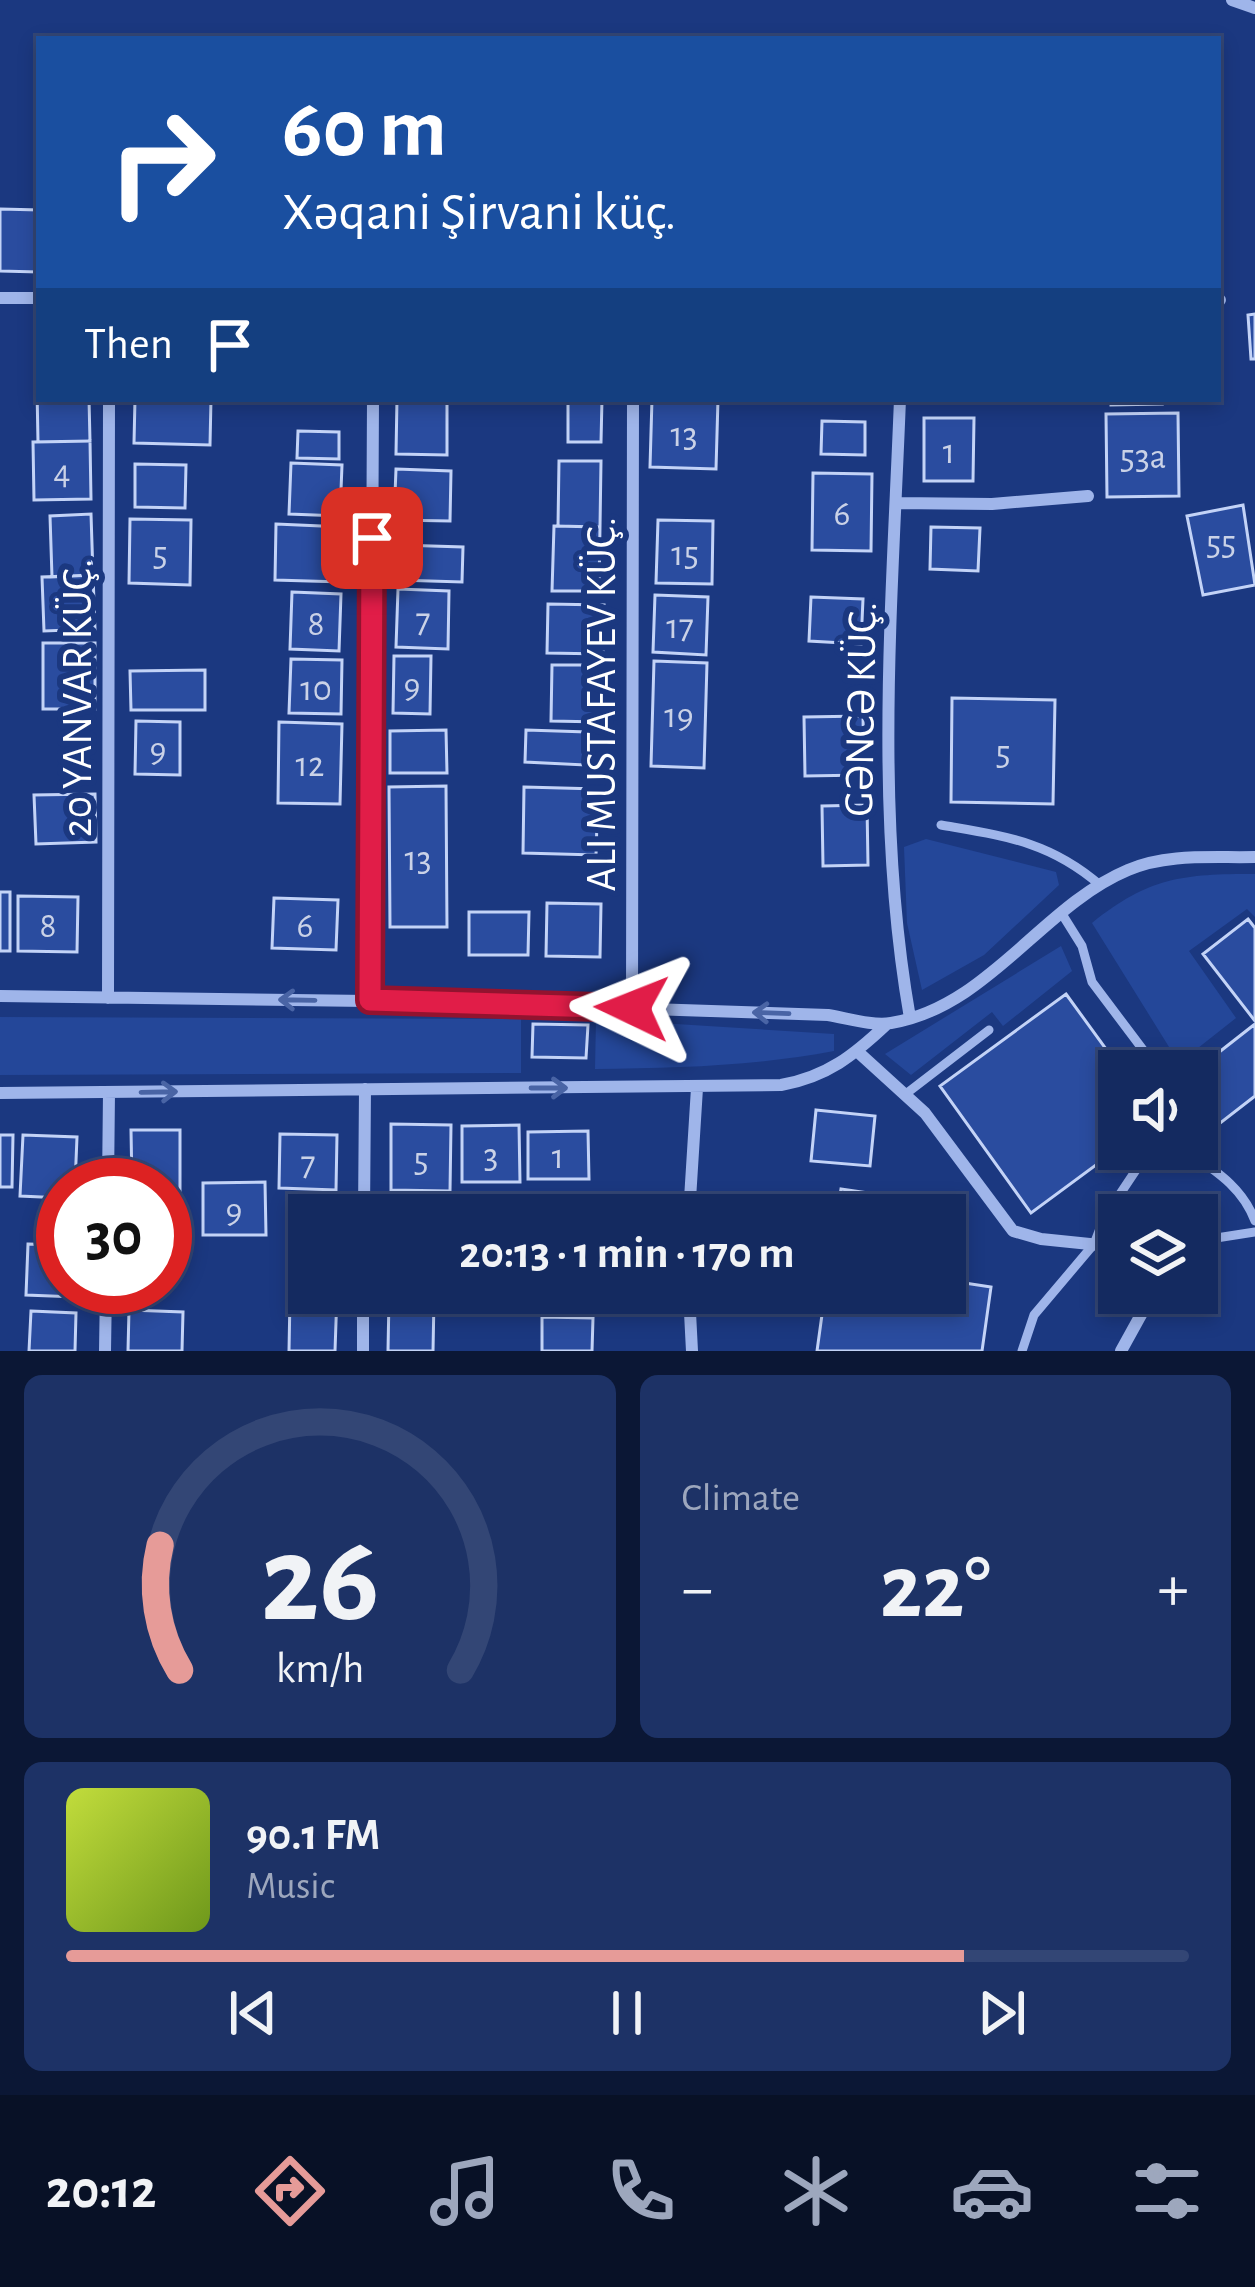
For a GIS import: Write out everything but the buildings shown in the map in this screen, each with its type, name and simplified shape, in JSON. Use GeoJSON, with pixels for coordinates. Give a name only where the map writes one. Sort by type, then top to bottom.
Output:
{"type":"FeatureCollection","features":[{"type":"Feature","properties":{"kind":"street"},"geometry":{"type":"LineString","coordinates":[[1232,0],[1255,8]]}},
{"type":"Feature","properties":{"kind":"street"},"geometry":{"type":"LineString","coordinates":[[0,298],[36,298]]}},
{"type":"Feature","properties":{"kind":"street","name":"20 YANVAR KÜÇ."},"geometry":{"type":"LineString","coordinates":[[108,998],[109,402]]}},
{"type":"Feature","properties":{"kind":"street"},"geometry":{"type":"LineString","coordinates":[[370,1000],[373,402]]}},
{"type":"Feature","properties":{"kind":"street"},"geometry":{"type":"LineString","coordinates":[[632,1008],[633,402]]}},
{"type":"Feature","properties":{"kind":"street","name":"GƏNCƏ KÜÇ."},"geometry":{"type":"LineString","coordinates":[[900,402],[889,809],[898,947],[910,1018]]}},
{"type":"Feature","properties":{"kind":"street"},"geometry":{"type":"LineString","coordinates":[[896,503],[992,504],[1088,496]]}},
{"type":"Feature","properties":{"kind":"street"},"geometry":{"type":"LineString","coordinates":[[0,996],[632,1008],[828,1015],[887,1024],[910,1018],[968,989],[1100,885],[1126,870],[1160,861],[1255,856]]}},
{"type":"Feature","properties":{"kind":"street"},"geometry":{"type":"LineString","coordinates":[[0,1093],[743,1088],[811,1080],[858,1052],[887,1024]]}},
{"type":"Feature","properties":{"kind":"street"},"geometry":{"type":"LineString","coordinates":[[858,1052],[908,1093],[1013,1231],[1040,1239],[1098,1244]]}},
{"type":"Feature","properties":{"kind":"street"},"geometry":{"type":"LineString","coordinates":[[690,1194],[697,1088]]}},
{"type":"Feature","properties":{"kind":"street"},"geometry":{"type":"LineString","coordinates":[[364,1194],[365,1089]]}},
{"type":"Feature","properties":{"kind":"street"},"geometry":{"type":"LineString","coordinates":[[109,1158],[110,1092]]}},
{"type":"Feature","properties":{"kind":"street"},"geometry":{"type":"LineString","coordinates":[[105,1351],[106,1314]]}},
{"type":"Feature","properties":{"kind":"street"},"geometry":{"type":"LineString","coordinates":[[363,1314],[363,1351]]}},
{"type":"Feature","properties":{"kind":"street"},"geometry":{"type":"LineString","coordinates":[[690,1314],[692,1351]]}},
{"type":"Feature","properties":{"kind":"street"},"geometry":{"type":"LineString","coordinates":[[1121,1351],[1141,1314]]}},
{"type":"Feature","properties":{"kind":"lane"},"geometry":{"type":"LineString","coordinates":[[941,825],[1025,840],[1067,860],[1100,885]]}},
{"type":"Feature","properties":{"kind":"lane"},"geometry":{"type":"LineString","coordinates":[[1062,914],[1082,946],[1092,982],[1143,1050]]}},
{"type":"Feature","properties":{"kind":"lane"},"geometry":{"type":"LineString","coordinates":[[908,1093],[988,1030]]}},
{"type":"Feature","properties":{"kind":"lane"},"geometry":{"type":"LineString","coordinates":[[1022,1351],[1034,1315],[1094,1244],[1104,1219],[1136,1170]]}},
{"type":"Feature","properties":{"kind":"lane"},"geometry":{"type":"LineString","coordinates":[[1213,1170],[1247,1200],[1255,1221]]}},
{"type":"Feature","properties":{"kind":"lane"},"geometry":{"type":"LineString","coordinates":[[1218,1237],[1255,1232]]}},
{"type":"Feature","properties":{"kind":"shaded area"},"geometry":{"type":"Polygon","coordinates":[[[926,839],[1056,872],[1059,885],[984,955],[922,990],[907,923],[904,847],[926,839]]]}},
{"type":"Feature","properties":{"kind":"shaded area"},"geometry":{"type":"Polygon","coordinates":[[[1255,874],[1255,917],[1247,909],[1189,951],[1236,1018],[1195,1050],[1171,1050],[1092,923],[1150,887],[1207,875],[1255,874]]]}},
{"type":"Feature","properties":{"kind":"shaded area"},"geometry":{"type":"Polygon","coordinates":[[[1061,946],[1072,971],[1003,1026],[992,1012],[911,1075],[885,1054],[1061,946]]]}},
{"type":"Feature","properties":{"kind":"shaded area"},"geometry":{"type":"Polygon","coordinates":[[[0,1017],[521,1019],[521,1073],[0,1075],[0,1017]]]}},
{"type":"Feature","properties":{"kind":"shaded area"},"geometry":{"type":"Polygon","coordinates":[[[596,1019],[834,1034],[834,1051],[745,1063],[595,1069],[596,1019]]]}},
{"type":"Feature","properties":{"kind":"route"},"geometry":{"type":"LineString","coordinates":[[372,538],[370,1000],[632,1008]]}}]}
